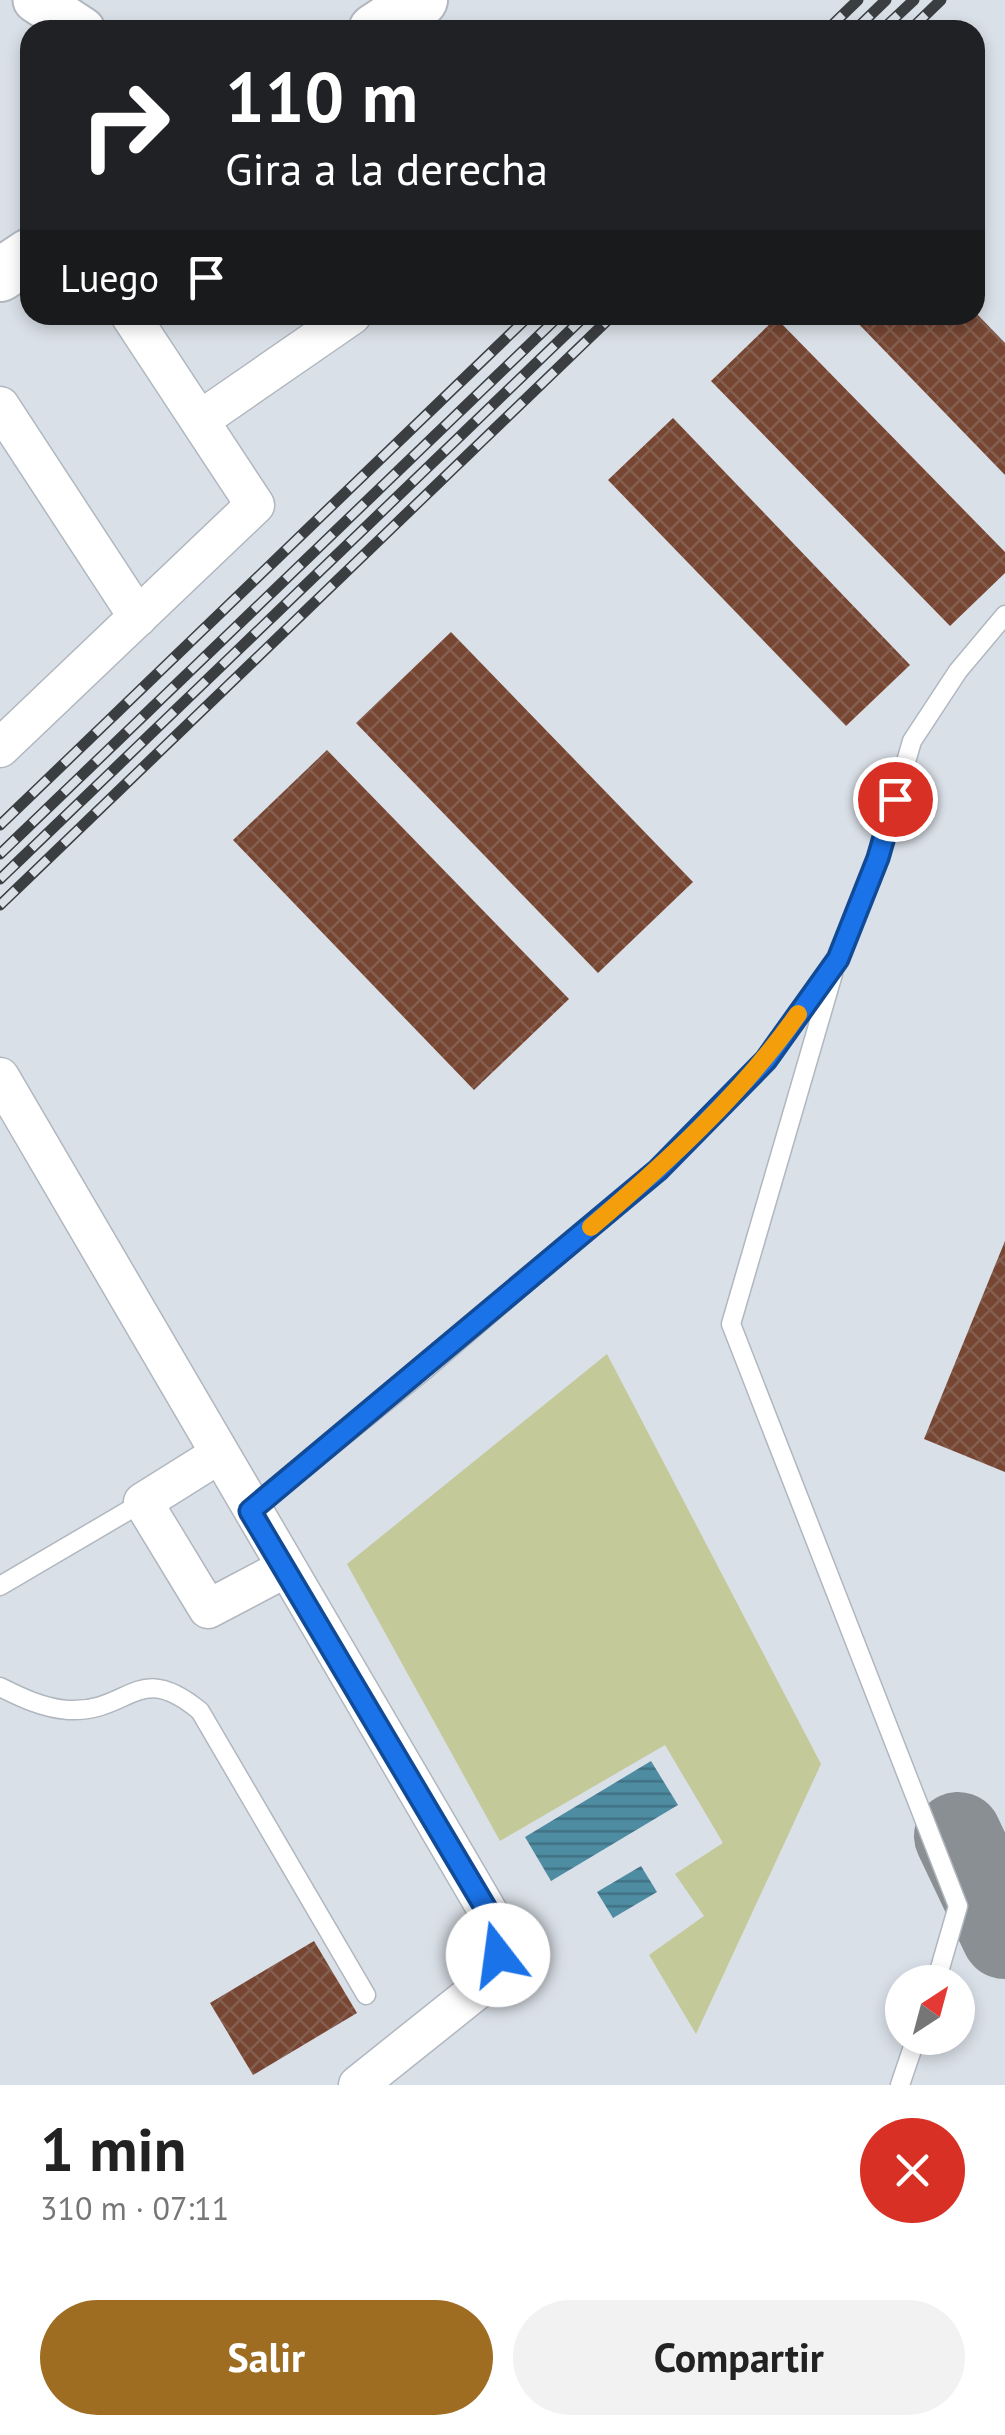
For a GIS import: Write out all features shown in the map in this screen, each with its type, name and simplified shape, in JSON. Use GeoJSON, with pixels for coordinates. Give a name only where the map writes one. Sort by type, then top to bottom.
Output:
{"type":"FeatureCollection","features":[{"type":"Feature","properties":{"kind":"main road"},"geometry":{"type":"LineString","coordinates":[[390,20],[421,0]]}},
{"type":"Feature","properties":{"kind":"street"},"geometry":{"type":"LineString","coordinates":[[36,0],[67,20]]}},
{"type":"Feature","properties":{"kind":"street"},"geometry":{"type":"LineString","coordinates":[[5,730],[138,617],[256,505],[137,325]]}},
{"type":"Feature","properties":{"kind":"street"},"geometry":{"type":"LineString","coordinates":[[200,420],[338,325]]}},
{"type":"Feature","properties":{"kind":"street"},"geometry":{"type":"LineString","coordinates":[[0,406],[138,617]]}},
{"type":"Feature","properties":{"kind":"street"},"geometry":{"type":"LineString","coordinates":[[0,1077],[497,1933],[496,1964],[487,1982],[358,2085]]}},
{"type":"Feature","properties":{"kind":"street"},"geometry":{"type":"LineString","coordinates":[[218,1455],[143,1502],[208,1610],[284,1570]]}},
{"type":"Feature","properties":{"kind":"lane"},"geometry":{"type":"LineString","coordinates":[[941,1965],[958,1906],[731,1324],[838,959],[878,858],[912,740],[958,671],[1005,616]]}},
{"type":"Feature","properties":{"kind":"lane"},"geometry":{"type":"LineString","coordinates":[[250,1511],[658,1170],[766,1060],[838,959]]}},
{"type":"Feature","properties":{"kind":"lane"},"geometry":{"type":"LineString","coordinates":[[0,1586],[143,1502]]}},
{"type":"Feature","properties":{"kind":"lane"},"geometry":{"type":"LineString","coordinates":[[0,1687],[38,1705],[71,1710],[151,1686],[174,1689],[200,1711],[366,1996]]}},
{"type":"Feature","properties":{"kind":"lane"},"geometry":{"type":"LineString","coordinates":[[900,2085],[910,2055]]}},
{"type":"Feature","properties":{"kind":"green space"},"geometry":{"type":"Polygon","coordinates":[[[607,1354],[821,1764],[696,2034],[649,1955],[704,1916],[675,1874],[723,1843],[665,1745],[500,1841],[347,1564],[607,1354]]]}},
{"type":"Feature","properties":{"kind":"water"},"geometry":{"type":"Polygon","coordinates":[[[651,1761],[678,1805],[551,1881],[525,1837],[651,1761]]]}},
{"type":"Feature","properties":{"kind":"water"},"geometry":{"type":"Polygon","coordinates":[[[641,1866],[657,1892],[613,1918],[597,1892],[641,1866]]]}},
{"type":"Feature","properties":{"kind":"building"},"geometry":{"type":"Polygon","coordinates":[[[985,322],[1005,343],[1005,475],[860,325],[985,322]]]}},
{"type":"Feature","properties":{"kind":"building"},"geometry":{"type":"Polygon","coordinates":[[[769,325],[783,325],[1005,552],[1005,573],[950,626],[711,381],[769,325]]]}},
{"type":"Feature","properties":{"kind":"building"},"geometry":{"type":"Polygon","coordinates":[[[673,418],[910,665],[846,726],[608,480],[673,418]]]}},
{"type":"Feature","properties":{"kind":"building"},"geometry":{"type":"Polygon","coordinates":[[[451,632],[693,882],[598,973],[356,723],[451,632]]]}},
{"type":"Feature","properties":{"kind":"building"},"geometry":{"type":"Polygon","coordinates":[[[327,750],[569,999],[474,1090],[233,840],[327,750]]]}},
{"type":"Feature","properties":{"kind":"building"},"geometry":{"type":"Polygon","coordinates":[[[1005,1241],[1005,1472],[924,1439],[1005,1241]]]}},
{"type":"Feature","properties":{"kind":"building"},"geometry":{"type":"Polygon","coordinates":[[[314,1941],[357,2013],[253,2075],[210,2003],[314,1941]]]}},
{"type":"Feature","properties":{"kind":"taxiway"},"geometry":{"type":"LineString","coordinates":[[958,1836],[1005,1935]]}},
{"type":"Feature","properties":{"kind":"railway"},"geometry":{"type":"LineString","coordinates":[[837,20],[858,0]]}},
{"type":"Feature","properties":{"kind":"railway"},"geometry":{"type":"LineString","coordinates":[[865,20],[886,0]]}},
{"type":"Feature","properties":{"kind":"railway"},"geometry":{"type":"LineString","coordinates":[[893,20],[914,0]]}},
{"type":"Feature","properties":{"kind":"railway"},"geometry":{"type":"LineString","coordinates":[[920,20],[941,0]]}},
{"type":"Feature","properties":{"kind":"railway"},"geometry":{"type":"LineString","coordinates":[[0,825],[520,325]]}},
{"type":"Feature","properties":{"kind":"railway"},"geometry":{"type":"LineString","coordinates":[[0,854],[550,325]]}},
{"type":"Feature","properties":{"kind":"railway"},"geometry":{"type":"LineString","coordinates":[[0,879],[576,325]]}},
{"type":"Feature","properties":{"kind":"railway"},"geometry":{"type":"LineString","coordinates":[[0,905],[603,325]]}},
{"type":"Feature","properties":{"kind":"slow traffic"},"geometry":{"type":"LineString","coordinates":[[591,1227],[658,1170],[766,1060],[798,1014]]}},
{"type":"Feature","properties":{"kind":"route"},"geometry":{"type":"LineString","coordinates":[[498,1955],[494,1922],[250,1511],[426,1369],[658,1170],[766,1060],[838,959],[878,858],[895,799]]}}]}
